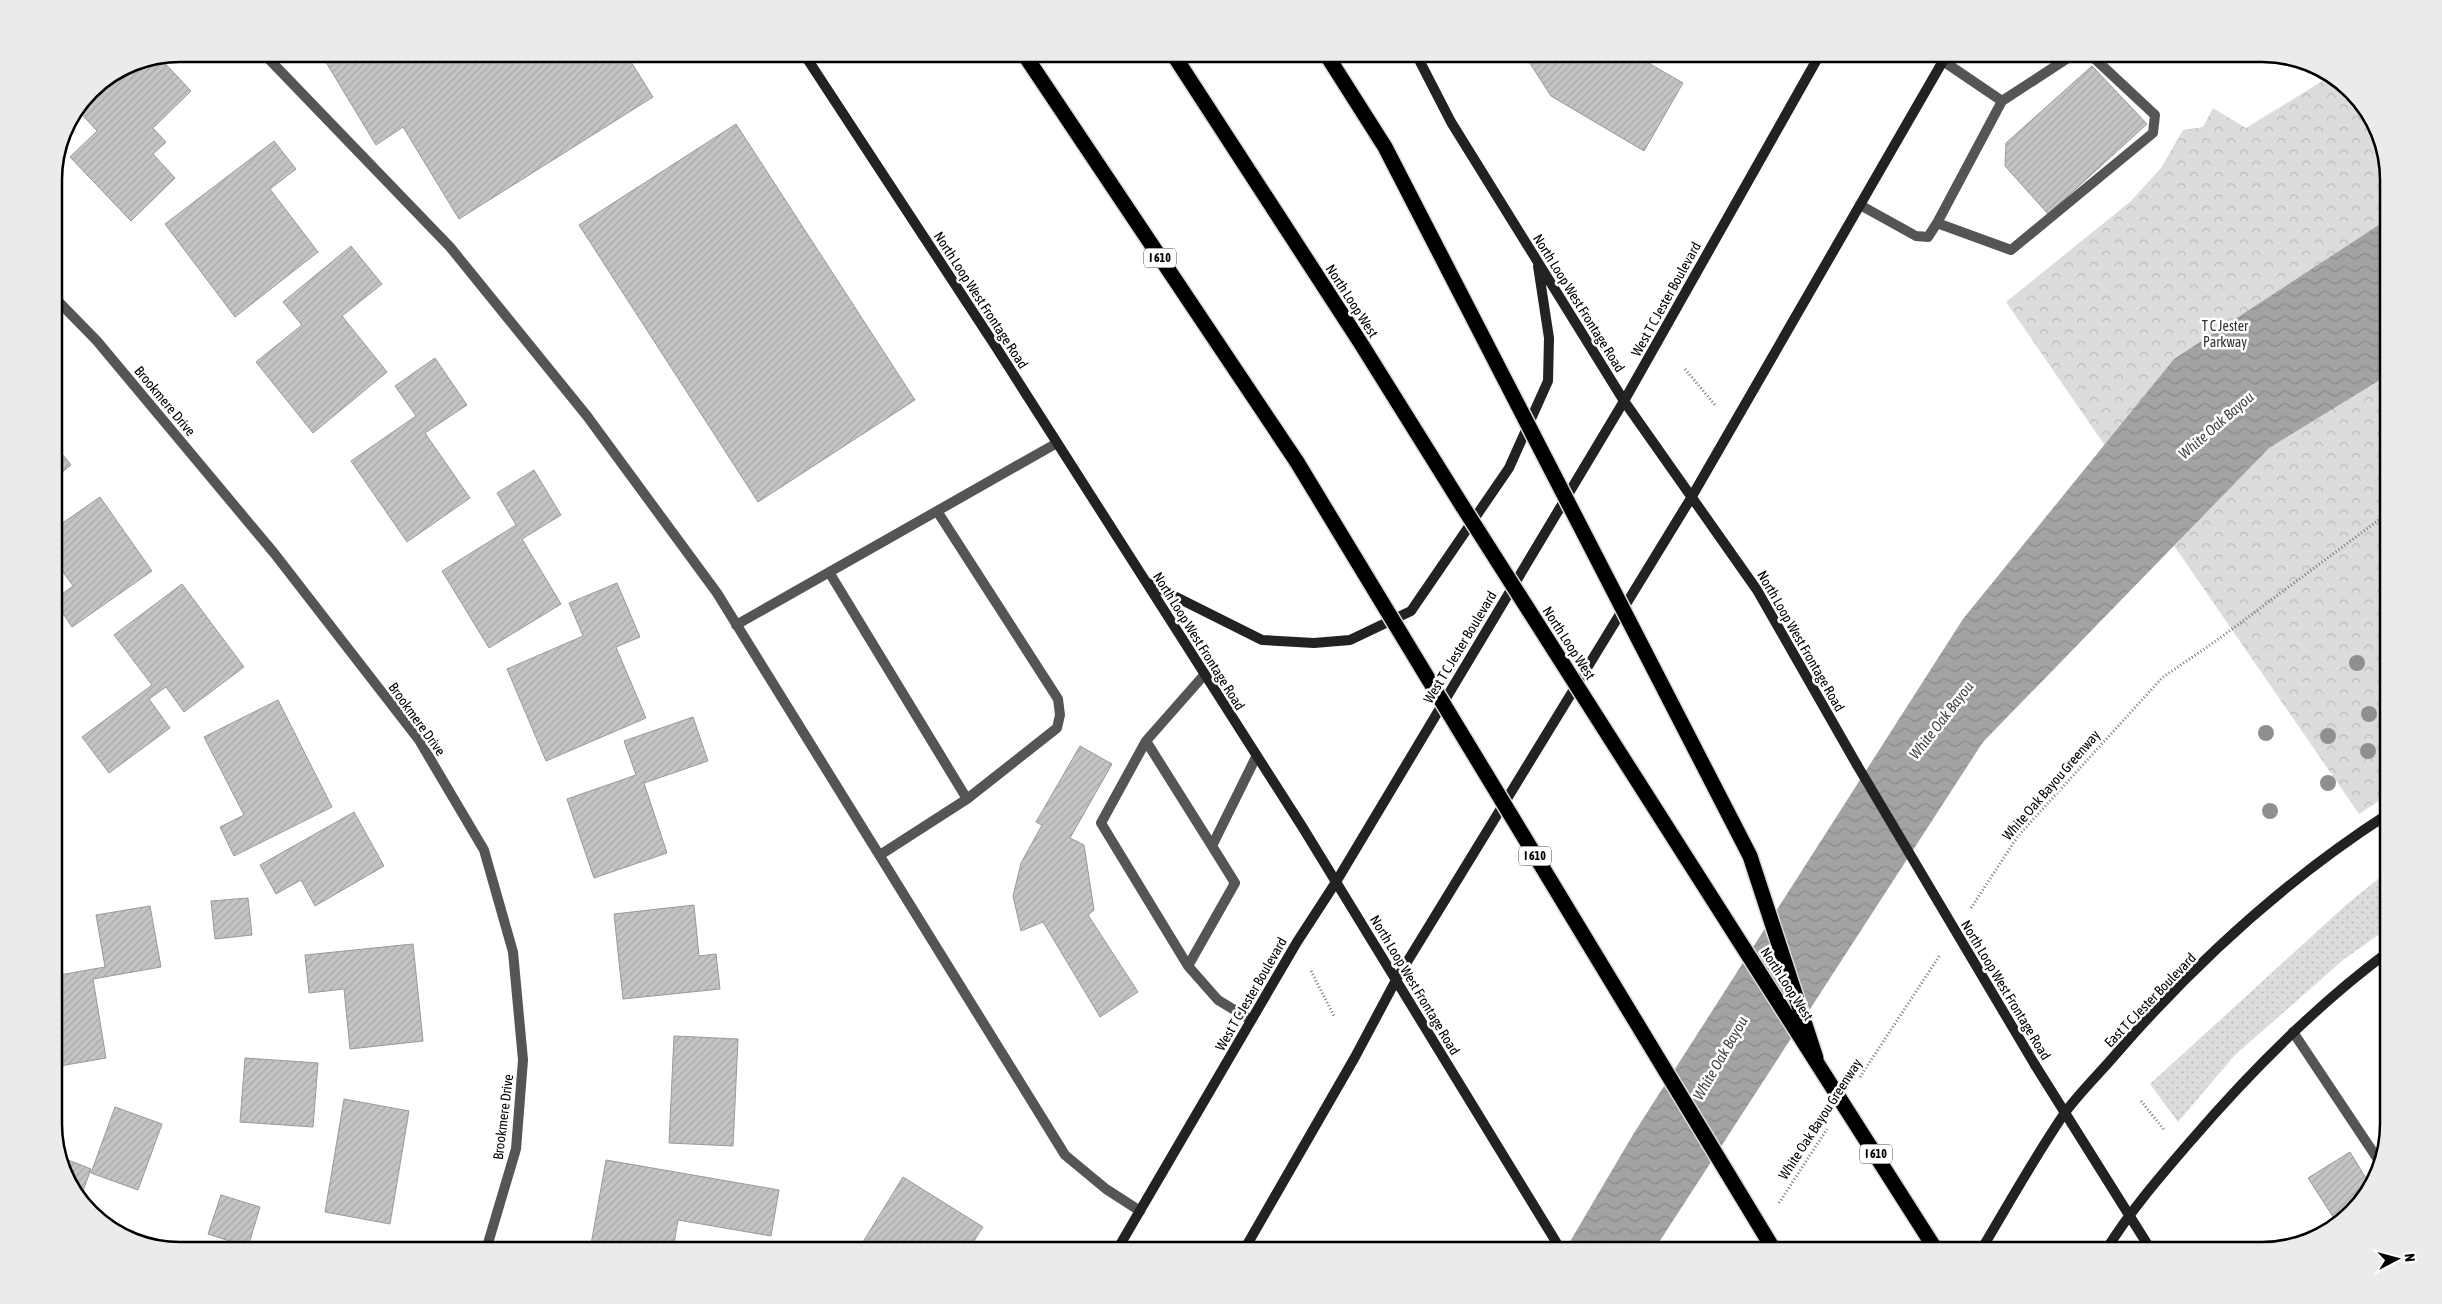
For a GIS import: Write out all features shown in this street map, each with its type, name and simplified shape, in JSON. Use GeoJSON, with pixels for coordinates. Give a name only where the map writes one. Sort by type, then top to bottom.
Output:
{"type":"FeatureCollection","features":[{"type":"Feature","properties":{"kind":"highway","name":"I 610"},"geometry":{"type":"LineString","coordinates":[[1029,62],[1297,462],[1769,1242]]}},
{"type":"Feature","properties":{"kind":"highway","name":"North Loop West"},"geometry":{"type":"LineString","coordinates":[[1178,62],[1360,342],[1931,1242]]}},
{"type":"Feature","properties":{"kind":"highway"},"geometry":{"type":"LineString","coordinates":[[1331,62],[1385,147],[1750,856],[1816,1058]]}},
{"type":"Feature","properties":{"kind":"main road","name":"North Loop West Frontage Road"},"geometry":{"type":"LineString","coordinates":[[809,62],[1205,674],[1336,882],[1556,1242]]}},
{"type":"Feature","properties":{"kind":"main road","name":"North Loop West Frontage Road"},"geometry":{"type":"LineString","coordinates":[[1420,62],[1451,122],[1624,401],[1757,590],[2035,1065],[2147,1242]]}},
{"type":"Feature","properties":{"kind":"main road","name":"West T C Jester Boulevard"},"geometry":{"type":"LineString","coordinates":[[1122,1242],[1251,1020],[1336,882],[1624,401],[1815,62]]}},
{"type":"Feature","properties":{"kind":"main road"},"geometry":{"type":"LineString","coordinates":[[1249,1242],[1355,1057],[1396,980],[1692,498],[1942,62]]}},
{"type":"Feature","properties":{"kind":"main road"},"geometry":{"type":"LineString","coordinates":[[1145,581],[1262,640],[1314,643],[1350,640],[1411,611],[1509,468],[1548,380],[1549,338],[1537,260]]}},
{"type":"Feature","properties":{"kind":"main road","name":"East T C Jester Boulevard"},"geometry":{"type":"LineString","coordinates":[[1986,1242],[2065,1113],[2135,1032],[2214,953],[2296,882],[2380,820]]}},
{"type":"Feature","properties":{"kind":"main road"},"geometry":{"type":"LineString","coordinates":[[2111,1242],[2128,1213],[2214,1113],[2293,1032],[2357,975],[2380,958]]}},
{"type":"Feature","properties":{"kind":"street"},"geometry":{"type":"LineString","coordinates":[[272,62],[450,247],[588,416],[717,593],[1064,1155],[1106,1189],[1140,1211]]}},
{"type":"Feature","properties":{"kind":"street"},"geometry":{"type":"LineString","coordinates":[[1951,62],[2002,101]]}},
{"type":"Feature","properties":{"kind":"street"},"geometry":{"type":"LineString","coordinates":[[1860,205],[1916,236],[1928,237],[2002,101],[2062,62]]}},
{"type":"Feature","properties":{"kind":"street"},"geometry":{"type":"LineString","coordinates":[[1937,223],[2011,250],[2153,133],[2155,115],[2098,62]]}},
{"type":"Feature","properties":{"kind":"street","name":"Brookmere Drive"},"geometry":{"type":"LineString","coordinates":[[63,305],[97,341],[280,561],[419,740],[484,850],[513,952],[523,1060],[516,1149],[488,1242]]}},
{"type":"Feature","properties":{"kind":"street"},"geometry":{"type":"LineString","coordinates":[[736,625],[1057,443]]}},
{"type":"Feature","properties":{"kind":"street"},"geometry":{"type":"LineString","coordinates":[[880,855],[967,799],[1057,728],[1060,715],[1058,699],[937,511]]}},
{"type":"Feature","properties":{"kind":"street"},"geometry":{"type":"LineString","coordinates":[[829,572],[967,799]]}},
{"type":"Feature","properties":{"kind":"street"},"geometry":{"type":"LineString","coordinates":[[1205,674],[1146,741],[1101,823],[1188,966],[1218,1000],[1251,1020]]}},
{"type":"Feature","properties":{"kind":"street"},"geometry":{"type":"LineString","coordinates":[[1146,741],[1235,883],[1188,966]]}},
{"type":"Feature","properties":{"kind":"street"},"geometry":{"type":"LineString","coordinates":[[1212,846],[1256,757]]}},
{"type":"Feature","properties":{"kind":"street"},"geometry":{"type":"LineString","coordinates":[[2293,1032],[2375,1155]]}},
{"type":"Feature","properties":{"kind":"path"},"geometry":{"type":"LineString","coordinates":[[1685,369],[1715,406]]}},
{"type":"Feature","properties":{"kind":"path","name":"White Oak Bayou Greenway"},"geometry":{"type":"LineString","coordinates":[[1970,908],[2018,836],[2162,678],[2220,638],[2379,519]]}},
{"type":"Feature","properties":{"kind":"path","name":"White Oak Bayou Greenway"},"geometry":{"type":"LineString","coordinates":[[1854,1086],[1944,949]]}},
{"type":"Feature","properties":{"kind":"path"},"geometry":{"type":"LineString","coordinates":[[1309,969],[1334,1016]]}},
{"type":"Feature","properties":{"kind":"path"},"geometry":{"type":"LineString","coordinates":[[2141,1101],[2166,1131]]}},
{"type":"Feature","properties":{"kind":"path","name":"White Oak Bayou Greenway"},"geometry":{"type":"LineString","coordinates":[[1775,1209],[1828,1127]]}},
{"type":"Feature","properties":{"kind":"green space","name":"T C Jester Parkway"},"geometry":{"type":"Polygon","coordinates":[[[2324,80],[2339,92],[2360,115],[2367,128],[2377,157],[2379,173],[2380,800],[2359,814],[2006,302],[2131,201],[2161,168],[2183,130],[2203,127],[2213,108],[2246,128],[2324,80]]]}},
{"type":"Feature","properties":{"kind":"green space"},"geometry":{"type":"Polygon","coordinates":[[[2380,878],[2380,934],[2343,960],[2235,1055],[2178,1122],[2150,1084],[2346,905],[2380,878]]]}},
{"type":"Feature","properties":{"kind":"water","name":"White Oak Bayou"},"geometry":{"type":"Polygon","coordinates":[[[2379,225],[2379,380],[2269,448],[1983,742],[1659,1242],[1570,1242],[1634,1133],[1963,619],[2174,359],[2379,225]]]}},
{"type":"Feature","properties":{"kind":"building"},"geometry":{"type":"Polygon","coordinates":[[[326,62],[631,62],[653,97],[459,219],[403,127],[376,145],[326,62]]]}},
{"type":"Feature","properties":{"kind":"building"},"geometry":{"type":"Polygon","coordinates":[[[1529,62],[1647,62],[1683,83],[1644,151],[1551,96],[1529,62]]]}},
{"type":"Feature","properties":{"kind":"building"},"geometry":{"type":"Polygon","coordinates":[[[166,64],[191,91],[153,128],[166,142],[153,154],[175,178],[131,221],[70,157],[97,131],[82,115],[97,97],[115,82],[135,71],[166,64]]]}},
{"type":"Feature","properties":{"kind":"building"},"geometry":{"type":"Polygon","coordinates":[[[2092,66],[2147,124],[2048,214],[2005,166],[2006,143],[2092,66]]]}},
{"type":"Feature","properties":{"kind":"building"},"geometry":{"type":"Polygon","coordinates":[[[736,124],[915,400],[758,502],[579,225],[736,124]]]}},
{"type":"Feature","properties":{"kind":"building"},"geometry":{"type":"Polygon","coordinates":[[[274,141],[296,169],[270,189],[318,252],[235,317],[165,224],[274,141]]]}},
{"type":"Feature","properties":{"kind":"building"},"geometry":{"type":"Polygon","coordinates":[[[351,246],[382,284],[342,316],[387,372],[313,433],[256,362],[302,325],[283,302],[351,246]]]}},
{"type":"Feature","properties":{"kind":"building"},"geometry":{"type":"Polygon","coordinates":[[[435,358],[467,405],[425,433],[470,498],[407,542],[351,461],[416,416],[395,386],[435,358]]]}},
{"type":"Feature","properties":{"kind":"building"},"geometry":{"type":"Polygon","coordinates":[[[63,455],[71,465],[63,472],[63,455]]]}},
{"type":"Feature","properties":{"kind":"building"},"geometry":{"type":"Polygon","coordinates":[[[534,470],[561,515],[522,539],[561,604],[489,648],[442,571],[516,525],[497,493],[534,470]]]}},
{"type":"Feature","properties":{"kind":"building"},"geometry":{"type":"Polygon","coordinates":[[[100,497],[152,571],[72,627],[63,614],[63,593],[73,586],[63,572],[63,523],[100,497]]]}},
{"type":"Feature","properties":{"kind":"building"},"geometry":{"type":"Polygon","coordinates":[[[617,583],[640,637],[616,647],[646,718],[546,761],[507,669],[583,636],[569,603],[617,583]]]}},
{"type":"Feature","properties":{"kind":"building"},"geometry":{"type":"Polygon","coordinates":[[[182,584],[244,667],[184,712],[166,687],[149,699],[170,728],[109,773],[82,737],[152,685],[114,635],[182,584]]]}},
{"type":"Feature","properties":{"kind":"building"},"geometry":{"type":"Polygon","coordinates":[[[278,700],[332,807],[234,856],[220,827],[244,815],[204,737],[278,700]]]}},
{"type":"Feature","properties":{"kind":"building"},"geometry":{"type":"Polygon","coordinates":[[[693,717],[708,761],[644,783],[667,853],[594,878],[567,799],[636,775],[624,741],[693,717]]]}},
{"type":"Feature","properties":{"kind":"building"},"geometry":{"type":"Polygon","coordinates":[[[1080,746],[1112,764],[1070,838],[1084,845],[1094,910],[1088,915],[1138,992],[1100,1017],[1043,922],[1021,931],[1013,896],[1021,863],[1042,825],[1036,822],[1080,746]]]}},
{"type":"Feature","properties":{"kind":"building"},"geometry":{"type":"Polygon","coordinates":[[[354,812],[384,866],[315,906],[301,880],[276,894],[260,865],[354,812]]]}},
{"type":"Feature","properties":{"kind":"building"},"geometry":{"type":"Polygon","coordinates":[[[248,898],[252,935],[215,939],[211,901],[248,898]]]}},
{"type":"Feature","properties":{"kind":"building"},"geometry":{"type":"Polygon","coordinates":[[[694,905],[699,956],[716,954],[720,989],[623,999],[614,914],[694,905]]]}},
{"type":"Feature","properties":{"kind":"building"},"geometry":{"type":"Polygon","coordinates":[[[150,906],[161,967],[93,979],[106,1058],[63,1065],[63,974],[105,967],[96,915],[150,906]]]}},
{"type":"Feature","properties":{"kind":"building"},"geometry":{"type":"Polygon","coordinates":[[[413,944],[423,1041],[350,1049],[344,989],[309,993],[305,955],[413,944]]]}},
{"type":"Feature","properties":{"kind":"building"},"geometry":{"type":"Polygon","coordinates":[[[674,1036],[738,1039],[733,1146],[669,1143],[674,1036]]]}},
{"type":"Feature","properties":{"kind":"building"},"geometry":{"type":"Polygon","coordinates":[[[245,1058],[318,1063],[313,1127],[240,1122],[245,1058]]]}},
{"type":"Feature","properties":{"kind":"building"},"geometry":{"type":"Polygon","coordinates":[[[344,1099],[409,1111],[390,1224],[325,1212],[344,1099]]]}},
{"type":"Feature","properties":{"kind":"building"},"geometry":{"type":"Polygon","coordinates":[[[115,1107],[162,1124],[138,1190],[91,1173],[115,1107]]]}},
{"type":"Feature","properties":{"kind":"building"},"geometry":{"type":"Polygon","coordinates":[[[2350,1152],[2366,1178],[2360,1189],[2345,1207],[2333,1217],[2308,1178],[2350,1152]]]}},
{"type":"Feature","properties":{"kind":"building"},"geometry":{"type":"Polygon","coordinates":[[[69,1160],[91,1169],[83,1190],[69,1160]]]}},
{"type":"Feature","properties":{"kind":"building"},"geometry":{"type":"Polygon","coordinates":[[[606,1160],[779,1190],[771,1236],[678,1220],[674,1242],[591,1242],[606,1160]]]}},
{"type":"Feature","properties":{"kind":"building"},"geometry":{"type":"Polygon","coordinates":[[[903,1177],[983,1227],[973,1242],[863,1242],[903,1177]]]}},
{"type":"Feature","properties":{"kind":"building"},"geometry":{"type":"Polygon","coordinates":[[[221,1195],[260,1207],[250,1242],[233,1242],[208,1234],[221,1195]]]}}]}
